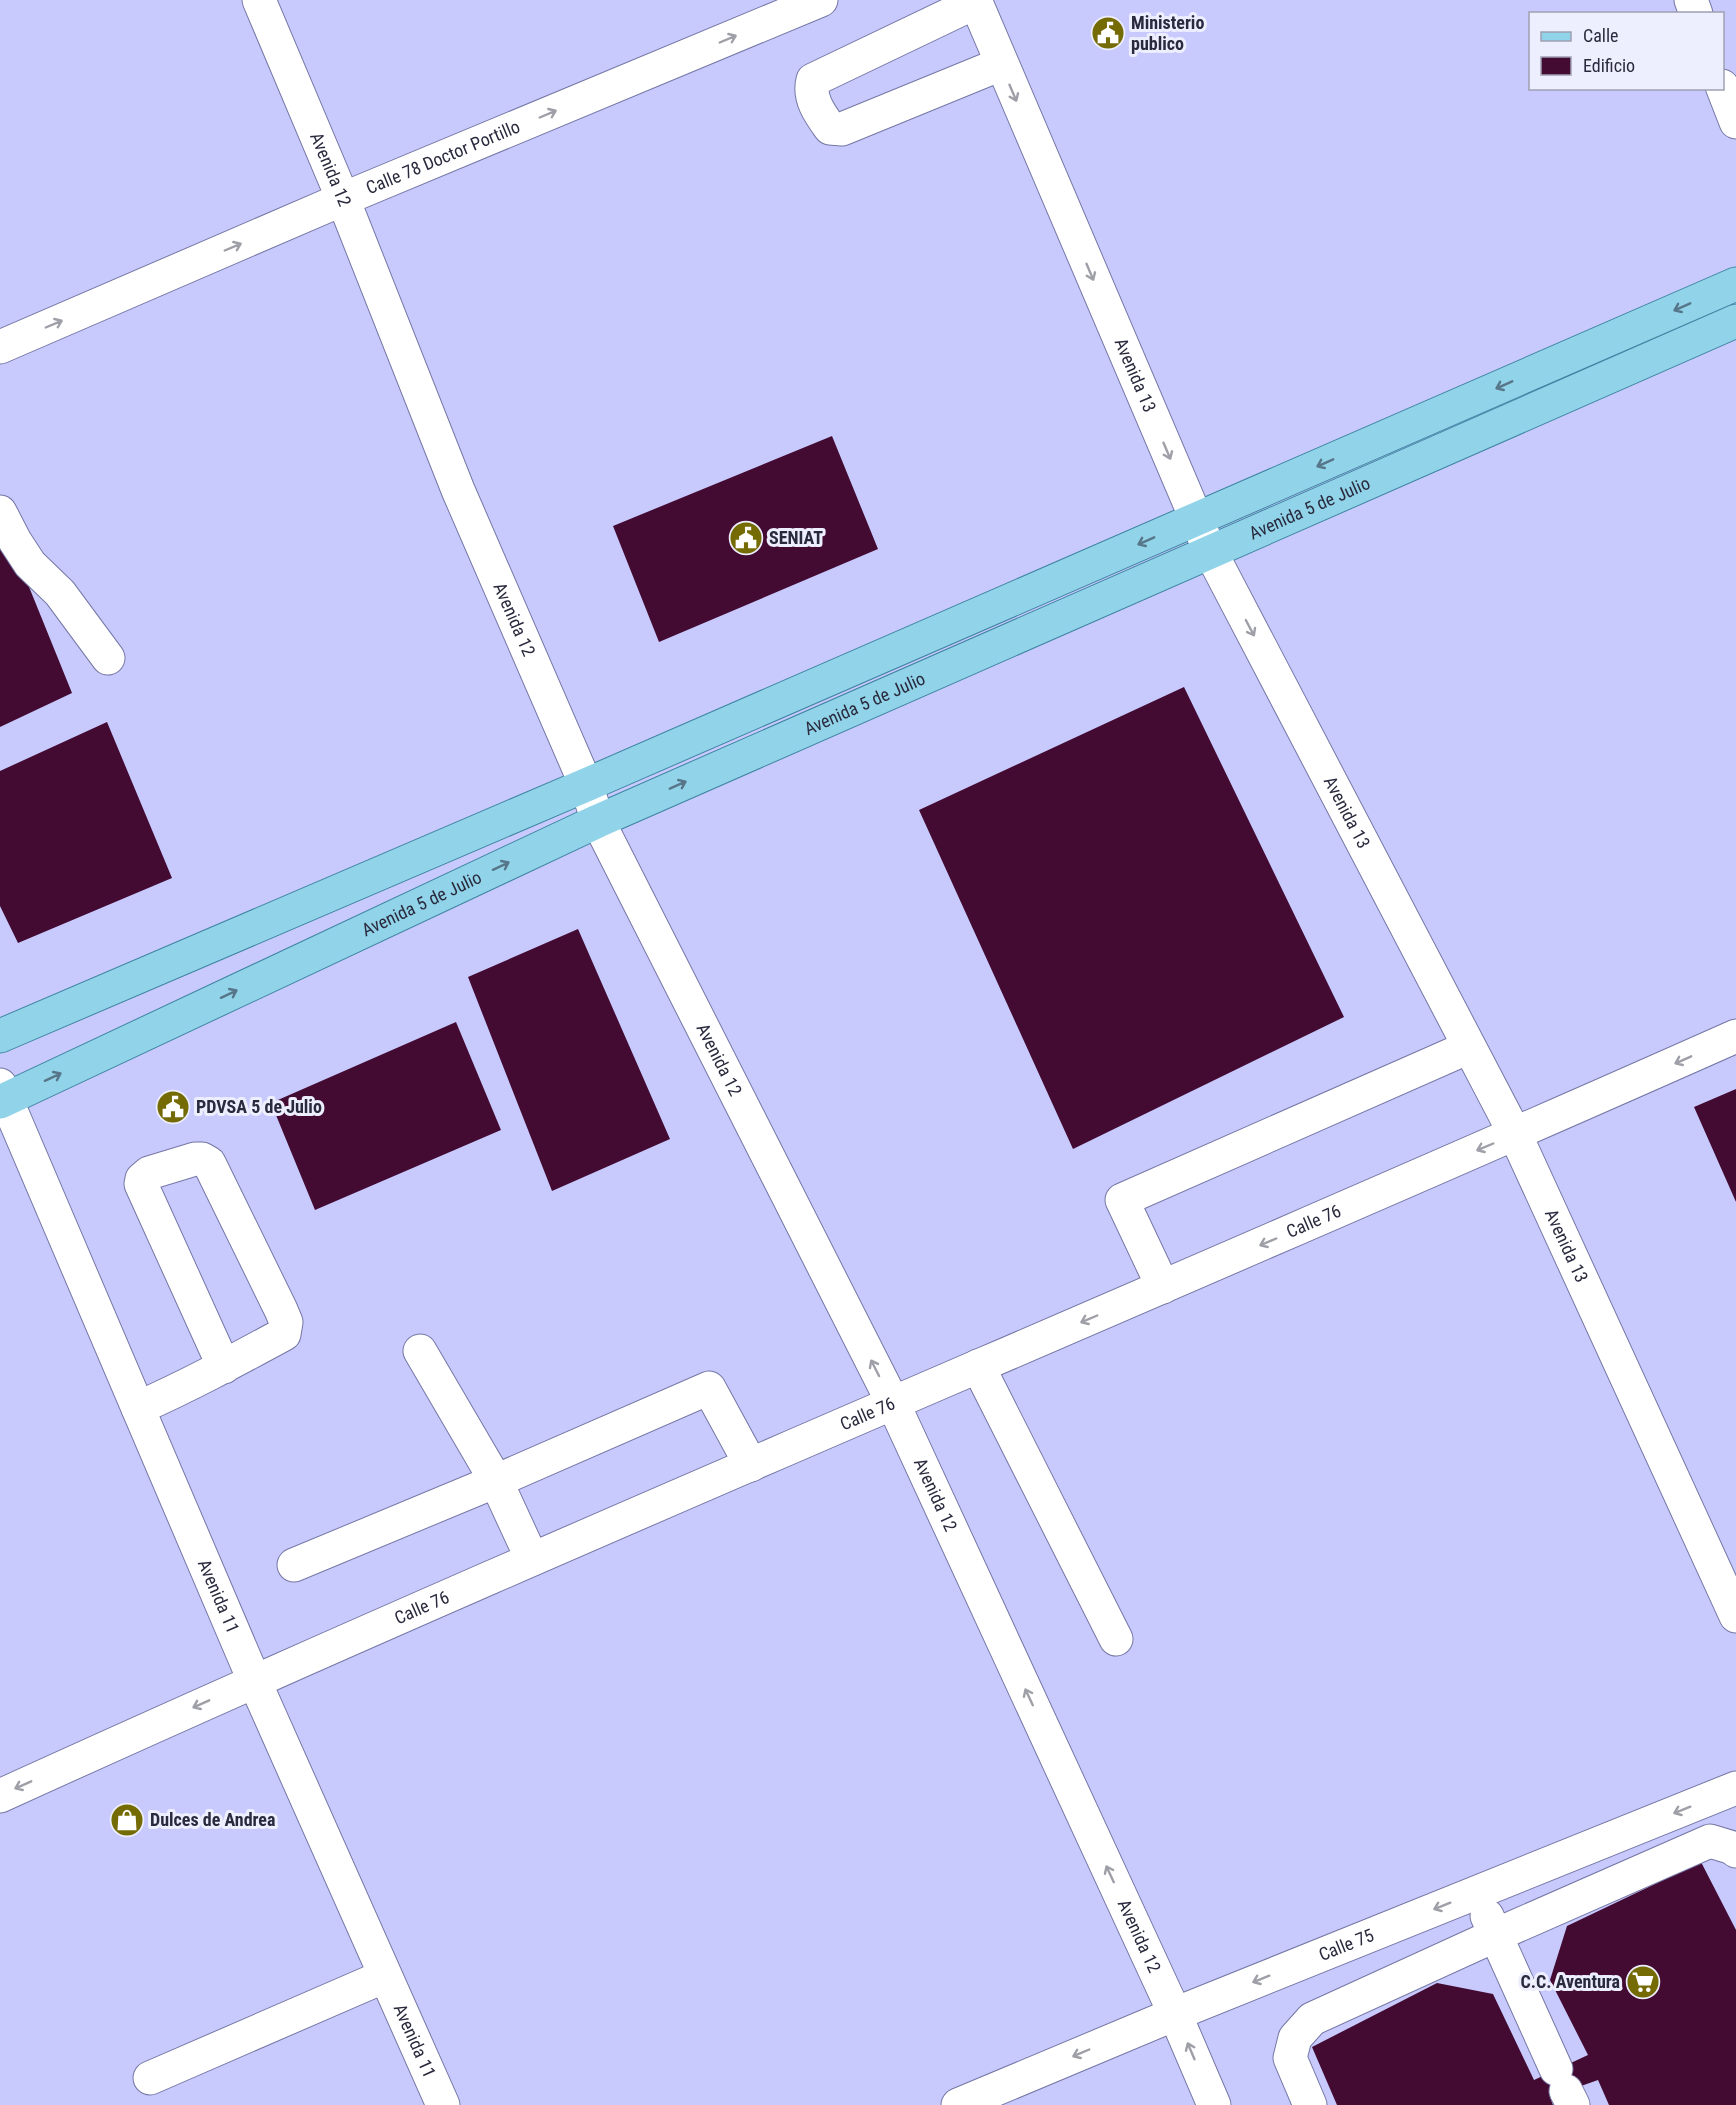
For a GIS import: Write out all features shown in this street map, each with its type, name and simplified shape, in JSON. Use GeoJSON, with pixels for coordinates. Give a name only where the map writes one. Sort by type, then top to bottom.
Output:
{"type":"FeatureCollection","features":[{"type":"Feature","properties":{"kind":"main road","name":"Avenida 5 de Julio"},"geometry":{"type":"LineString","coordinates":[[0,1036],[586,785],[1736,284]]}},
{"type":"Feature","properties":{"kind":"main road","name":"Avenida 5 de Julio"},"geometry":{"type":"LineString","coordinates":[[2,1096],[598,820],[1736,321]]}},
{"type":"Feature","properties":{"kind":"street","name":"Avenida 12"},"geometry":{"type":"LineString","coordinates":[[259,0],[343,199],[458,490],[586,785],[598,820],[893,1403],[1175,2014],[1214,2105]]}},
{"type":"Feature","properties":{"kind":"street","name":"Calle 78 Doctor Portillo"},"geometry":{"type":"LineString","coordinates":[[2,340],[821,0]]}},
{"type":"Feature","properties":{"kind":"street","name":"Avenida 13"},"geometry":{"type":"LineString","coordinates":[[976,1],[1210,551],[1515,1134],[1736,1616]]}},
{"type":"Feature","properties":{"kind":"street"},"geometry":{"type":"LineString","coordinates":[[976,1],[813,80],[810,90],[814,102],[830,128],[842,129],[1001,64]]}},
{"type":"Feature","properties":{"kind":"street"},"geometry":{"type":"LineString","coordinates":[[1724,90],[1736,122]]}},
{"type":"Feature","properties":{"kind":"street"},"geometry":{"type":"LineString","coordinates":[[0,512],[15,542],[30,564],[60,593],[108,658]]}},
{"type":"Feature","properties":{"kind":"street","name":"Calle 76"},"geometry":{"type":"LineString","coordinates":[[0,1796],[254,1680],[1163,1287],[1736,1036]]}},
{"type":"Feature","properties":{"kind":"street"},"geometry":{"type":"LineString","coordinates":[[1163,1287],[1122,1200],[1469,1047]]}},
{"type":"Feature","properties":{"kind":"street","name":"Avenida 11"},"geometry":{"type":"LineString","coordinates":[[2,1096],[254,1680],[443,2105]]}},
{"type":"Feature","properties":{"kind":"street"},"geometry":{"type":"LineString","coordinates":[[138,1408],[187,1387],[224,1367],[284,1334],[286,1322],[209,1163],[202,1159],[195,1159],[149,1173],[142,1179],[141,1184],[224,1367]]}},
{"type":"Feature","properties":{"kind":"street"},"geometry":{"type":"LineString","coordinates":[[420,1352],[496,1481],[532,1559]]}},
{"type":"Feature","properties":{"kind":"street"},"geometry":{"type":"LineString","coordinates":[[978,1366],[1116,1639]]}},
{"type":"Feature","properties":{"kind":"street"},"geometry":{"type":"LineString","coordinates":[[294,1565],[496,1481],[709,1388],[751,1465]]}},
{"type":"Feature","properties":{"kind":"street","name":"Calle 75"},"geometry":{"type":"LineString","coordinates":[[958,2105],[1175,2014],[1736,1788]]}},
{"type":"Feature","properties":{"kind":"street"},"geometry":{"type":"LineString","coordinates":[[1310,2105],[1290,2058],[1295,2038],[1312,2019],[1710,1841],[1736,1851]]}},
{"type":"Feature","properties":{"kind":"street"},"geometry":{"type":"LineString","coordinates":[[1477,1893],[1565,2088]]}},
{"type":"Feature","properties":{"kind":"street"},"geometry":{"type":"LineString","coordinates":[[150,2078],[385,1976]]}},
{"type":"Feature","properties":{"kind":"building","name":"SENIAT"},"geometry":{"type":"Polygon","coordinates":[[[832,436],[878,549],[659,642],[613,526],[832,436]]]}},
{"type":"Feature","properties":{"kind":"building"},"geometry":{"type":"Polygon","coordinates":[[[8,535],[72,693],[0,727],[0,539],[8,535]]]}},
{"type":"Feature","properties":{"kind":"building"},"geometry":{"type":"Polygon","coordinates":[[[1184,687],[1344,1017],[1073,1149],[919,810],[1184,687]]]}},
{"type":"Feature","properties":{"kind":"building"},"geometry":{"type":"Polygon","coordinates":[[[107,722],[172,878],[18,943],[0,906],[0,771],[107,722]]]}},
{"type":"Feature","properties":{"kind":"building"},"geometry":{"type":"Polygon","coordinates":[[[578,929],[670,1139],[552,1191],[468,977],[578,929]]]}},
{"type":"Feature","properties":{"kind":"building"},"geometry":{"type":"Polygon","coordinates":[[[456,1022],[501,1130],[315,1210],[271,1103],[456,1022]]]}},
{"type":"Feature","properties":{"kind":"building"},"geometry":{"type":"Polygon","coordinates":[[[1736,1089],[1736,1202],[1694,1107],[1736,1089]]]}},
{"type":"Feature","properties":{"kind":"building","name":"C.C. Aventura"},"geometry":{"type":"Polygon","coordinates":[[[1701,1862],[1736,1930],[1736,2105],[1609,2105],[1598,2080],[1550,2097],[1553,2105],[1337,2105],[1312,2047],[1437,1983],[1493,1994],[1534,2080],[1588,2055],[1550,1980],[1567,1926],[1701,1862]]]}},
{"type":"Feature","properties":{"kind":"place","name":"Ministerio publico"},"geometry":{"type":"Point","coordinates":[1108,33]}},
{"type":"Feature","properties":{"kind":"place","name":"SENIAT"},"geometry":{"type":"Point","coordinates":[746,538]}},
{"type":"Feature","properties":{"kind":"place","name":"PDVSA 5 de Julio"},"geometry":{"type":"Point","coordinates":[173,1107]}},
{"type":"Feature","properties":{"kind":"place","name":"Dulces de Andrea"},"geometry":{"type":"Point","coordinates":[127,1820]}},
{"type":"Feature","properties":{"kind":"place","name":"C.C. Aventura"},"geometry":{"type":"Point","coordinates":[1643,1982]}}]}
